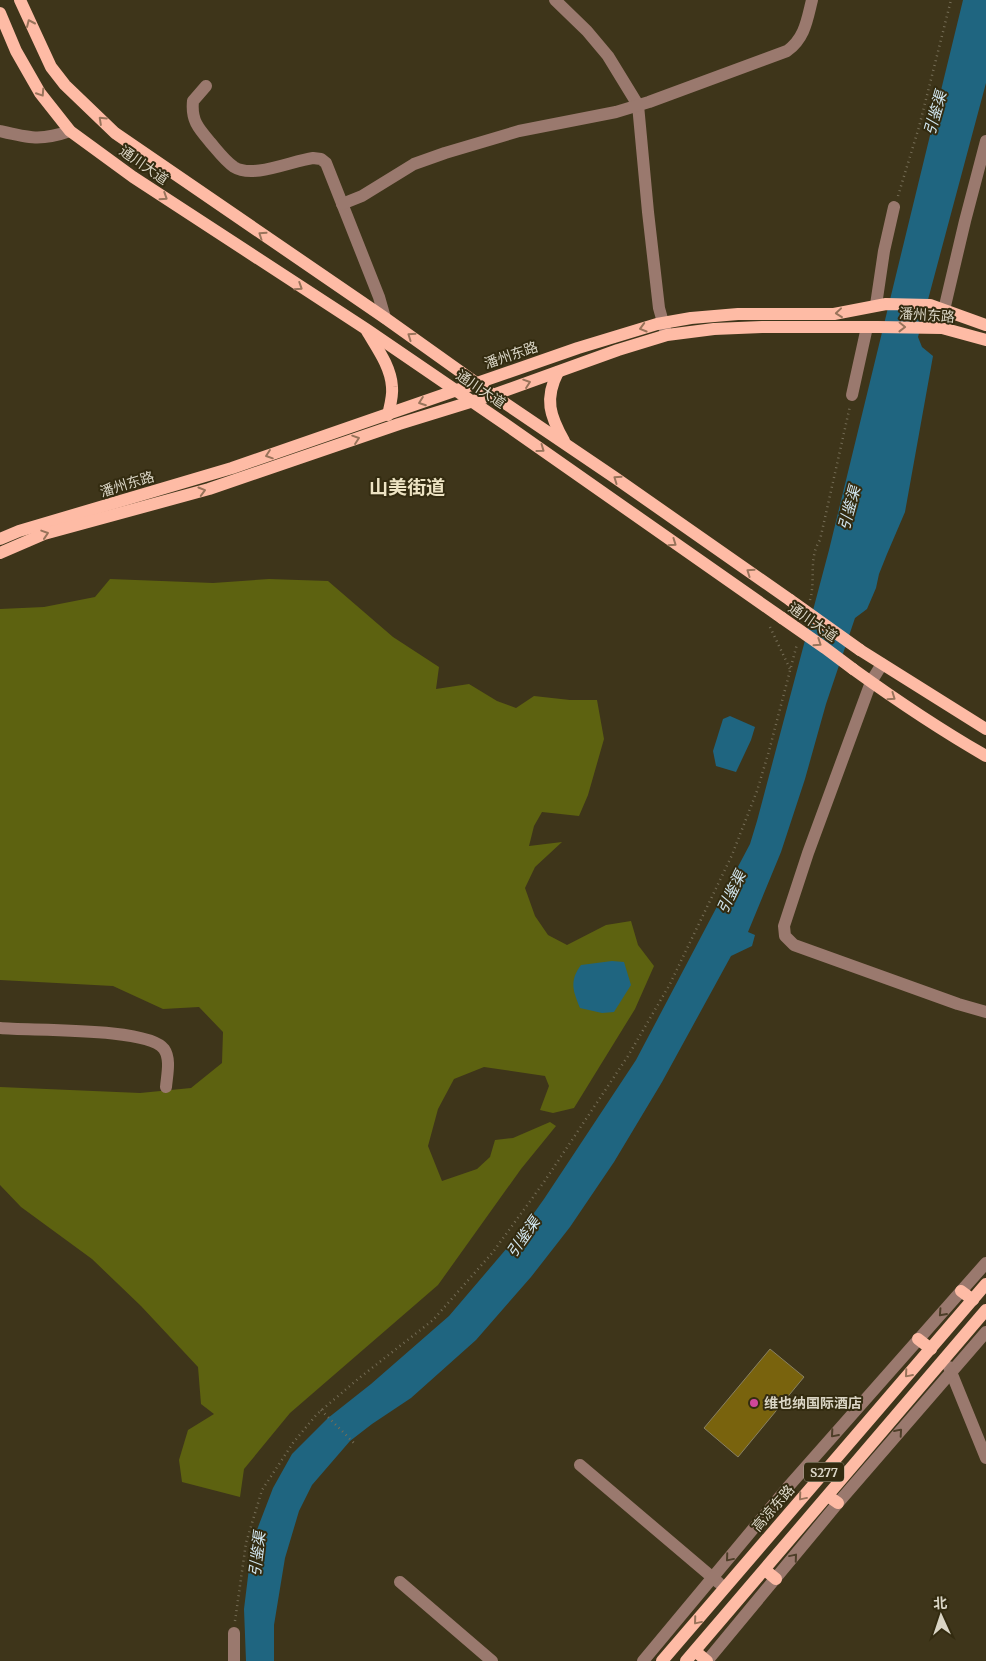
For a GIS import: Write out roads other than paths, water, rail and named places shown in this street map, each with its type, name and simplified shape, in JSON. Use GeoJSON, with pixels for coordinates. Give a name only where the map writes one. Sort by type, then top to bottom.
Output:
{"type":"FeatureCollection","features":[{"type":"Feature","properties":{"kind":"main road","name":"通川大道"},"geometry":{"type":"LineString","coordinates":[[20,0],[51,67],[65,85],[115,133],[385,318],[860,650],[986,729]]}},
{"type":"Feature","properties":{"kind":"main road","name":"通川大道"},"geometry":{"type":"LineString","coordinates":[[0,13],[16,51],[40,93],[70,131],[133,177],[366,329],[472,401],[947,734],[986,756]]}},
{"type":"Feature","properties":{"kind":"main road"},"geometry":{"type":"LineString","coordinates":[[337,311],[347,293]]}},
{"type":"Feature","properties":{"kind":"main road","name":"潘州东路"},"geometry":{"type":"LineString","coordinates":[[0,553],[44,534],[208,490],[399,424],[493,395],[618,350],[691,318],[738,314],[834,314],[881,305],[930,305],[986,326]]}},
{"type":"Feature","properties":{"kind":"main road","name":"潘州东路"},"geometry":{"type":"LineString","coordinates":[[0,539],[19,531],[232,468],[578,348],[665,329],[762,327],[925,328],[949,330],[986,340]]}},
{"type":"Feature","properties":{"kind":"main road"},"geometry":{"type":"LineString","coordinates":[[366,329],[390,377],[392,399],[388,415]]}},
{"type":"Feature","properties":{"kind":"main road"},"geometry":{"type":"LineString","coordinates":[[558,372],[553,382],[550,410],[565,444]]}},
{"type":"Feature","properties":{"kind":"main road","name":"高凉东路"},"geometry":{"type":"LineString","coordinates":[[662,1661],[986,1284]]}},
{"type":"Feature","properties":{"kind":"main road"},"geometry":{"type":"LineString","coordinates":[[961,1292],[972,1300]]}},
{"type":"Feature","properties":{"kind":"main road","name":"S277"},"geometry":{"type":"LineString","coordinates":[[686,1661],[765,1570],[833,1499],[944,1358],[986,1310]]}},
{"type":"Feature","properties":{"kind":"main road"},"geometry":{"type":"LineString","coordinates":[[918,1339],[931,1349]]}},
{"type":"Feature","properties":{"kind":"main road"},"geometry":{"type":"LineString","coordinates":[[765,1570],[776,1579]]}},
{"type":"Feature","properties":{"kind":"main road"},"geometry":{"type":"LineString","coordinates":[[695,1651],[707,1661]]}},
{"type":"Feature","properties":{"kind":"street"},"geometry":{"type":"LineString","coordinates":[[555,0],[587,31],[608,56],[638,105],[659,308],[665,329]]}},
{"type":"Feature","properties":{"kind":"street"},"geometry":{"type":"LineString","coordinates":[[342,204],[362,196],[407,167],[445,153],[519,131],[616,112],[690,88],[787,51],[800,38],[804,30],[812,0]]}},
{"type":"Feature","properties":{"kind":"street"},"geometry":{"type":"LineString","coordinates":[[206,86],[193,101],[193,116],[198,128],[232,166],[245,171],[308,159],[321,159],[326,163],[379,297],[385,318]]}},
{"type":"Feature","properties":{"kind":"street"},"geometry":{"type":"LineString","coordinates":[[0,131],[29,138],[58,135],[70,131]]}},
{"type":"Feature","properties":{"kind":"street"},"geometry":{"type":"LineString","coordinates":[[944,310],[986,141]]}},
{"type":"Feature","properties":{"kind":"street"},"geometry":{"type":"LineString","coordinates":[[881,305],[884,251],[894,207]]}},
{"type":"Feature","properties":{"kind":"street"},"geometry":{"type":"LineString","coordinates":[[852,395],[873,327]]}},
{"type":"Feature","properties":{"kind":"street"},"geometry":{"type":"LineString","coordinates":[[882,664],[871,682],[808,853],[784,926],[785,936],[794,946],[958,1004],[986,1012]]}},
{"type":"Feature","properties":{"kind":"street"},"geometry":{"type":"LineString","coordinates":[[0,1028],[122,1034],[148,1040],[160,1045],[164,1050],[168,1069],[166,1087]]}},
{"type":"Feature","properties":{"kind":"street"},"geometry":{"type":"LineString","coordinates":[[643,1661],[788,1487],[986,1263]]}},
{"type":"Feature","properties":{"kind":"street"},"geometry":{"type":"LineString","coordinates":[[707,1661],[776,1579],[833,1499],[986,1332]]}},
{"type":"Feature","properties":{"kind":"street"},"geometry":{"type":"LineString","coordinates":[[944,1358],[986,1458]]}},
{"type":"Feature","properties":{"kind":"street"},"geometry":{"type":"LineString","coordinates":[[580,1466],[725,1588]]}},
{"type":"Feature","properties":{"kind":"street"},"geometry":{"type":"LineString","coordinates":[[400,1582],[492,1661]]}},
{"type":"Feature","properties":{"kind":"street"},"geometry":{"type":"LineString","coordinates":[[234,1633],[234,1661]]}},
{"type":"Feature","properties":{"kind":"water","name":"引鉴渠"},"geometry":{"type":"Polygon","coordinates":[[[963,0],[986,0],[986,83],[918,337],[922,347],[933,356],[905,512],[879,574],[876,588],[867,609],[855,618],[826,704],[805,779],[781,852],[748,932],[755,935],[752,946],[731,956],[662,1082],[614,1162],[570,1227],[531,1277],[476,1340],[411,1398],[350,1441],[312,1485],[299,1511],[285,1558],[274,1625],[274,1661],[246,1661],[244,1609],[255,1535],[273,1488],[292,1454],[328,1418],[371,1384],[449,1316],[519,1234],[636,1060],[750,844],[829,550],[963,0]]]}},
{"type":"Feature","properties":{"kind":"water"},"geometry":{"type":"Polygon","coordinates":[[[730,716],[755,727],[736,772],[716,766],[713,751],[723,719],[730,716]]]}},
{"type":"Feature","properties":{"kind":"water"},"geometry":{"type":"Polygon","coordinates":[[[612,961],[624,962],[631,985],[614,1012],[602,1013],[580,1008],[573,986],[575,976],[581,965],[612,961]]]}},
{"type":"Feature","properties":{"kind":"place","name":"维也纳国际酒店"},"geometry":{"type":"Point","coordinates":[754,1403]}},
{"type":"Feature","properties":{"kind":"district","name":"山美街道"},"geometry":{"type":"Point","coordinates":[407,487]}}]}
